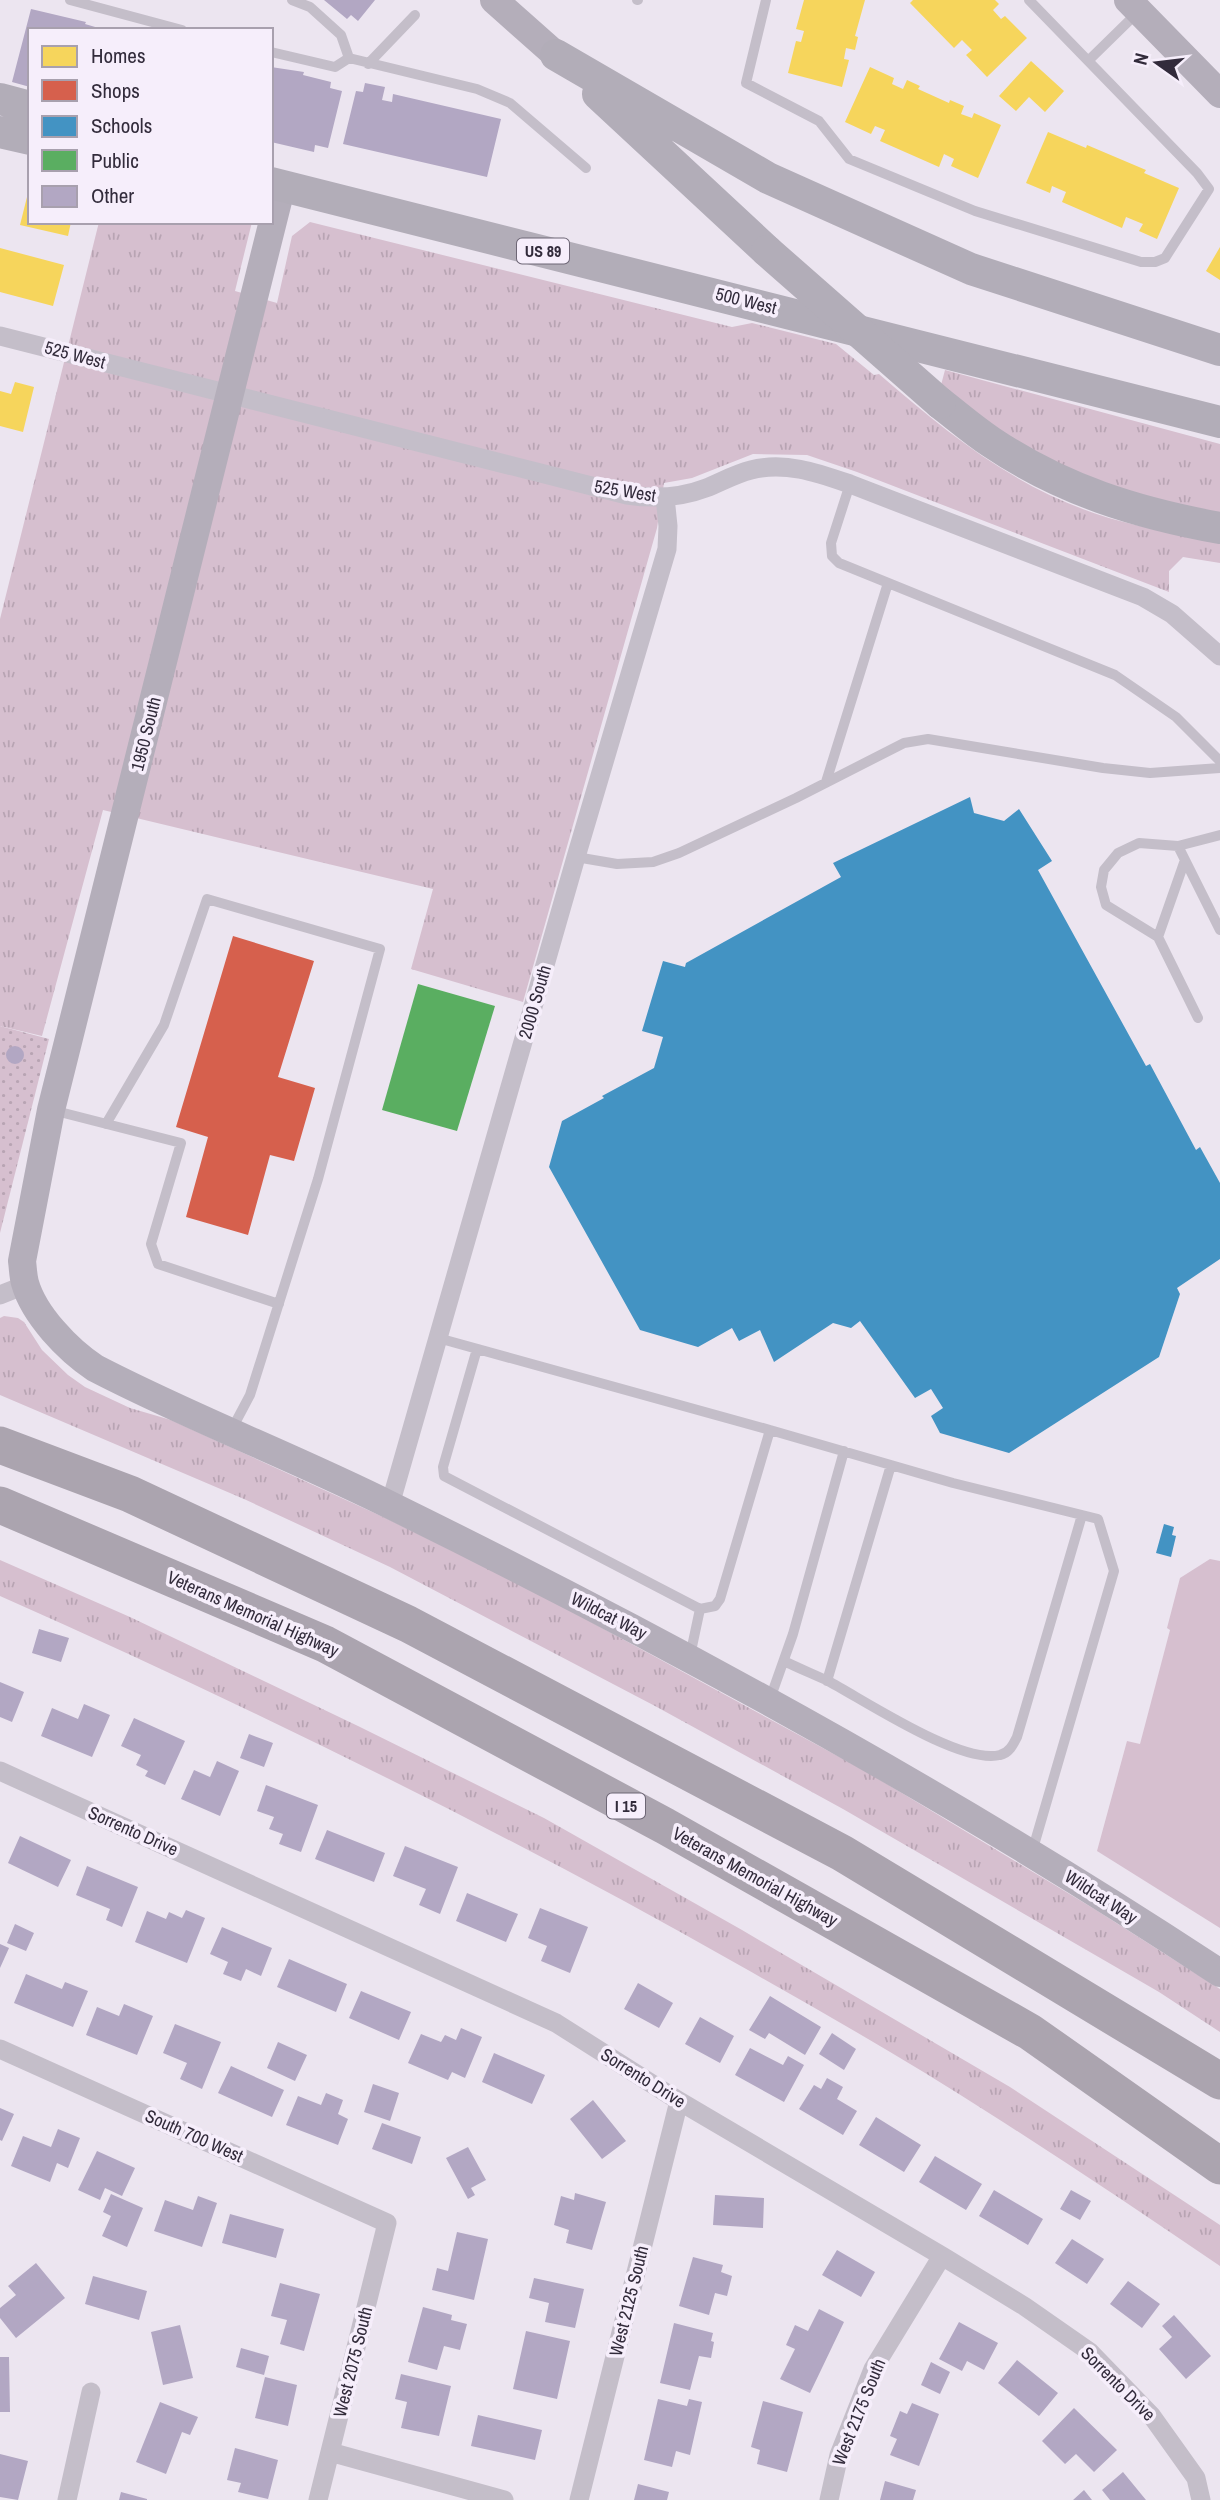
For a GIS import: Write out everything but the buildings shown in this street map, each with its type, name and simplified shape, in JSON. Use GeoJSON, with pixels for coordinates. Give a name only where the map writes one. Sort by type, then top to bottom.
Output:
{"type":"FeatureCollection","features":[{"type":"Feature","properties":{"kind":"highway"},"geometry":{"type":"LineString","coordinates":[[0,1445],[130,1494],[408,1624],[842,1853],[1220,2081]]}},
{"type":"Feature","properties":{"kind":"highway","name":"Veterans Memorial Highway"},"geometry":{"type":"LineString","coordinates":[[0,1505],[325,1644],[665,1826],[1030,2032],[1220,2166]]}},
{"type":"Feature","properties":{"kind":"main road"},"geometry":{"type":"LineString","coordinates":[[556,55],[766,251],[990,442],[1045,474],[1098,498],[1158,516],[1220,528]]}},
{"type":"Feature","properties":{"kind":"main road"},"geometry":{"type":"LineString","coordinates":[[556,55],[768,178],[971,269],[1220,350]]}},
{"type":"Feature","properties":{"kind":"main road"},"geometry":{"type":"LineString","coordinates":[[0,99],[28,106]]}},
{"type":"Feature","properties":{"kind":"main road"},"geometry":{"type":"LineString","coordinates":[[0,132],[28,139]]}},
{"type":"Feature","properties":{"kind":"main road","name":"500 West"},"geometry":{"type":"LineString","coordinates":[[277,184],[1220,422]]}},
{"type":"Feature","properties":{"kind":"street"},"geometry":{"type":"LineString","coordinates":[[494,0],[556,55]]}},
{"type":"Feature","properties":{"kind":"street"},"geometry":{"type":"LineString","coordinates":[[1134,5],[1213,83]]}},
{"type":"Feature","properties":{"kind":"street","name":"1950 South"},"geometry":{"type":"LineString","coordinates":[[273,202],[277,184]]}},
{"type":"Feature","properties":{"kind":"street","name":"1950 South"},"geometry":{"type":"LineString","coordinates":[[13,1290],[22,1261],[51,1110],[231,396],[268,224]]}},
{"type":"Feature","properties":{"kind":"street","name":"525 West"},"geometry":{"type":"LineString","coordinates":[[0,336],[611,492],[665,497],[689,493],[751,469],[804,469],[850,484],[1150,601],[1172,614],[1220,656]]}},
{"type":"Feature","properties":{"kind":"street","name":"2000 South"},"geometry":{"type":"LineString","coordinates":[[390,1505],[667,549],[665,497]]}},
{"type":"Feature","properties":{"kind":"street","name":"Wildcat Way"},"geometry":{"type":"LineString","coordinates":[[13,1290],[49,1324],[76,1355],[115,1378],[390,1505],[690,1657],[1032,1852],[1220,1973]]}},
{"type":"Feature","properties":{"kind":"street","name":"Sorrento Drive"},"geometry":{"type":"LineString","coordinates":[[0,1771],[556,2023],[679,2101],[942,2256],[1024,2306],[1090,2352],[1151,2415],[1196,2478],[1201,2500]]}},
{"type":"Feature","properties":{"kind":"street","name":"South 700 West"},"geometry":{"type":"LineString","coordinates":[[0,2049],[387,2223]]}},
{"type":"Feature","properties":{"kind":"street","name":"West 2125 South"},"geometry":{"type":"LineString","coordinates":[[579,2500],[679,2101]]}},
{"type":"Feature","properties":{"kind":"street","name":"West 2075 South"},"geometry":{"type":"LineString","coordinates":[[318,2500],[387,2223]]}},
{"type":"Feature","properties":{"kind":"street","name":"West 2175 South"},"geometry":{"type":"LineString","coordinates":[[829,2500],[839,2455],[873,2369],[942,2256]]}},
{"type":"Feature","properties":{"kind":"street"},"geometry":{"type":"LineString","coordinates":[[67,2500],[91,2392]]}},
{"type":"Feature","properties":{"kind":"street"},"geometry":{"type":"LineString","coordinates":[[330,2452],[504,2500]]}},
{"type":"Feature","properties":{"kind":"lane"},"geometry":{"type":"LineString","coordinates":[[70,0],[175,28]]}},
{"type":"Feature","properties":{"kind":"lane"},"geometry":{"type":"LineString","coordinates":[[292,0],[310,7],[341,35],[349,58]]}},
{"type":"Feature","properties":{"kind":"lane"},"geometry":{"type":"LineString","coordinates":[[766,0],[746,83],[819,121],[849,159],[975,211],[1141,262],[1155,262],[1165,258],[1209,189],[1197,173],[1029,0]]}},
{"type":"Feature","properties":{"kind":"lane"},"geometry":{"type":"LineString","coordinates":[[1089,60],[1134,5]]}},
{"type":"Feature","properties":{"kind":"lane"},"geometry":{"type":"LineString","coordinates":[[368,64],[415,15]]}},
{"type":"Feature","properties":{"kind":"lane"},"geometry":{"type":"LineString","coordinates":[[273,52],[335,67],[349,58]]}},
{"type":"Feature","properties":{"kind":"lane"},"geometry":{"type":"LineString","coordinates":[[349,58],[477,89],[510,103],[586,169]]}},
{"type":"Feature","properties":{"kind":"lane"},"geometry":{"type":"LineString","coordinates":[[850,484],[831,543],[832,556],[839,563],[1115,675],[1176,717],[1220,761]]}},
{"type":"Feature","properties":{"kind":"lane"},"geometry":{"type":"LineString","coordinates":[[827,782],[888,583]]}},
{"type":"Feature","properties":{"kind":"lane"},"geometry":{"type":"LineString","coordinates":[[576,857],[617,864],[653,862],[679,853],[904,743],[928,739],[1102,768],[1150,773],[1220,768]]}},
{"type":"Feature","properties":{"kind":"lane"},"geometry":{"type":"LineString","coordinates":[[1198,1018],[1158,937],[1106,905],[1101,887],[1104,870],[1118,853],[1139,844],[1178,846],[1220,835]]}},
{"type":"Feature","properties":{"kind":"lane"},"geometry":{"type":"LineString","coordinates":[[1178,846],[1220,930]]}},
{"type":"Feature","properties":{"kind":"lane"},"geometry":{"type":"LineString","coordinates":[[1158,937],[1185,860]]}},
{"type":"Feature","properties":{"kind":"lane"},"geometry":{"type":"LineString","coordinates":[[106,1124],[164,1025],[207,899],[380,949],[318,1179],[250,1395],[230,1431]]}},
{"type":"Feature","properties":{"kind":"lane"},"geometry":{"type":"LineString","coordinates":[[51,1110],[181,1143],[152,1244],[158,1264],[279,1304]]}},
{"type":"Feature","properties":{"kind":"lane"},"geometry":{"type":"LineString","coordinates":[[438,1338],[891,1465],[1098,1519],[1114,1571],[1032,1852]]}},
{"type":"Feature","properties":{"kind":"lane"},"geometry":{"type":"LineString","coordinates":[[477,1349],[443,1467],[444,1476],[700,1609],[715,1606],[720,1599],[770,1430]]}},
{"type":"Feature","properties":{"kind":"lane"},"geometry":{"type":"LineString","coordinates":[[769,1701],[784,1661],[844,1451]]}},
{"type":"Feature","properties":{"kind":"lane"},"geometry":{"type":"LineString","coordinates":[[827,1681],[891,1465]]}},
{"type":"Feature","properties":{"kind":"lane"},"geometry":{"type":"LineString","coordinates":[[784,1661],[827,1681],[940,1743],[978,1755],[1003,1755],[1017,1737],[1082,1516]]}},
{"type":"Feature","properties":{"kind":"lane"},"geometry":{"type":"LineString","coordinates":[[690,1657],[700,1609]]}},
{"type":"Feature","properties":{"kind":"green space"},"geometry":{"type":"Polygon","coordinates":[[[310,222],[732,327],[752,323],[836,344],[874,375],[879,374],[932,419],[986,459],[1044,492],[1109,518],[1220,540],[1220,563],[1183,557],[1169,571],[1169,592],[807,455],[753,454],[692,478],[664,483],[657,528],[523,1002],[411,969],[433,889],[103,810],[42,1036],[0,1026],[0,619],[99,224],[252,224],[235,291],[277,303],[292,236],[310,222]]]}},
{"type":"Feature","properties":{"kind":"green space"},"geometry":{"type":"Polygon","coordinates":[[[945,370],[1220,444],[1220,515],[1152,502],[1015,446],[941,385],[945,370]]]}},
{"type":"Feature","properties":{"kind":"green space"},"geometry":{"type":"Polygon","coordinates":[[[0,1026],[49,1039],[0,1233],[0,1026]]]}},
{"type":"Feature","properties":{"kind":"green space"},"geometry":{"type":"Polygon","coordinates":[[[0,1318],[18,1318],[24,1322],[42,1350],[85,1387],[130,1408],[171,1420],[392,1521],[536,1592],[867,1772],[1096,1910],[1220,1989],[1220,2032],[1159,1992],[843,1809],[655,1706],[390,1567],[244,1499],[0,1395],[0,1318]]]}},
{"type":"Feature","properties":{"kind":"green space"},"geometry":{"type":"Polygon","coordinates":[[[1210,1559],[1220,1561],[1220,1928],[1097,1851],[1127,1741],[1140,1744],[1170,1630],[1167,1628],[1180,1578],[1210,1559]]]}},
{"type":"Feature","properties":{"kind":"green space"},"geometry":{"type":"Polygon","coordinates":[[[0,1560],[130,1617],[544,1818],[742,1930],[1010,2087],[1220,2225],[1220,2266],[1050,2152],[930,2076],[649,1915],[466,1818],[281,1726],[0,1596],[0,1560]]]}}]}
